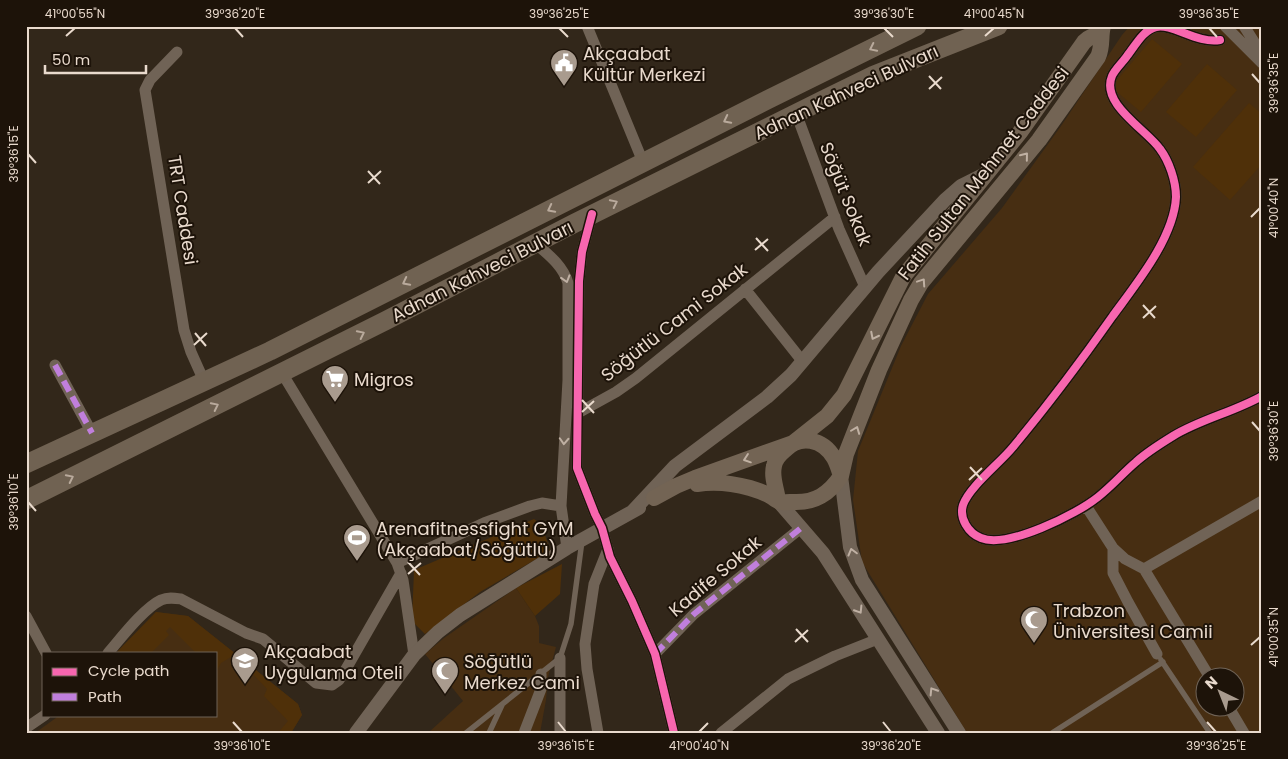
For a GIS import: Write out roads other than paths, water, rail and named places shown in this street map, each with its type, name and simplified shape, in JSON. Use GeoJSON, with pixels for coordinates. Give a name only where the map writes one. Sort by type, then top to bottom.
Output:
{"type":"FeatureCollection","features":[{"type":"Feature","properties":{"kind":"highway","name":"Adnan Kahveci Bulvarı"},"geometry":{"type":"LineString","coordinates":[[26,464],[279,346],[917,26]]}},
{"type":"Feature","properties":{"kind":"highway","name":"Adnan Kahveci Bulvarı"},"geometry":{"type":"LineString","coordinates":[[26,500],[386,321],[592,214],[796,113],[874,75],[998,26]]}},
{"type":"Feature","properties":{"kind":"main road","name":"Fatih Sultan Mehmet Caddesi"},"geometry":{"type":"LineString","coordinates":[[654,498],[696,485],[718,482],[752,488],[778,501],[818,500],[830,490],[841,476],[846,454],[879,370],[911,300],[928,274],[1044,132],[1098,56],[1102,48],[1102,31],[1089,37],[1084,42],[1021,131],[903,277],[844,395],[827,416],[780,454],[774,464],[773,474],[778,501]]}},
{"type":"Feature","properties":{"kind":"main road","name":"Fatih Sultan Mehmet Caddesi"},"geometry":{"type":"LineString","coordinates":[[654,498],[695,478],[803,440],[812,440],[827,448],[834,457],[841,476]]}},
{"type":"Feature","properties":{"kind":"street"},"geometry":{"type":"LineString","coordinates":[[1225,26],[1262,63]]}},
{"type":"Feature","properties":{"kind":"street"},"geometry":{"type":"LineString","coordinates":[[1244,26],[1262,51]]}},
{"type":"Feature","properties":{"kind":"street"},"geometry":{"type":"LineString","coordinates":[[589,27],[644,162]]}},
{"type":"Feature","properties":{"kind":"street"},"geometry":{"type":"LineString","coordinates":[[1220,40],[1203,40],[1165,27],[1156,27],[1140,40],[1112,77],[1110,88],[1112,96],[1119,107],[1154,142],[1168,163],[1176,196],[1172,217],[1165,236],[1143,274],[1111,319],[1013,447],[968,496],[962,507],[966,525],[972,533],[988,540],[1030,532],[1064,518],[1086,506],[1108,489],[1138,460],[1175,435],[1202,421],[1262,396]]}},
{"type":"Feature","properties":{"kind":"street","name":"TRT Caddesi"},"geometry":{"type":"LineString","coordinates":[[176,52],[150,80],[145,90],[184,330],[191,352],[204,381]]}},
{"type":"Feature","properties":{"kind":"street","name":"Söğüt Sokak"},"geometry":{"type":"LineString","coordinates":[[796,113],[835,217],[865,287]]}},
{"type":"Feature","properties":{"kind":"street","name":"Fatih Sultan Mehmet Caddesi"},"geometry":{"type":"LineString","coordinates":[[632,512],[675,466],[767,397],[791,375],[865,287],[950,195],[968,181],[987,173]]}},
{"type":"Feature","properties":{"kind":"street"},"geometry":{"type":"LineString","coordinates":[[592,214],[582,252],[579,281],[577,468],[587,496],[602,528],[610,557],[655,654],[674,733]]}},
{"type":"Feature","properties":{"kind":"street","name":"Söğütlü Cami Sokak"},"geometry":{"type":"LineString","coordinates":[[578,413],[616,392],[636,378],[835,217]]}},
{"type":"Feature","properties":{"kind":"street"},"geometry":{"type":"LineString","coordinates":[[535,243],[565,273],[568,283],[568,380],[561,506],[566,548]]}},
{"type":"Feature","properties":{"kind":"street"},"geometry":{"type":"LineString","coordinates":[[745,289],[803,362]]}},
{"type":"Feature","properties":{"kind":"street"},"geometry":{"type":"LineString","coordinates":[[55,365],[92,433]]}},
{"type":"Feature","properties":{"kind":"street"},"geometry":{"type":"LineString","coordinates":[[282,373],[399,568],[414,655]]}},
{"type":"Feature","properties":{"kind":"street"},"geometry":{"type":"LineString","coordinates":[[841,476],[850,547],[862,580],[959,733]]}},
{"type":"Feature","properties":{"kind":"street","name":"Fatih Sultan Mehmet Caddesi"},"geometry":{"type":"LineString","coordinates":[[356,733],[414,655],[438,632],[460,615],[566,548],[654,498]]}},
{"type":"Feature","properties":{"kind":"street"},"geometry":{"type":"LineString","coordinates":[[778,501],[823,553],[937,732]]}},
{"type":"Feature","properties":{"kind":"street"},"geometry":{"type":"LineString","coordinates":[[1144,569],[1262,501]]}},
{"type":"Feature","properties":{"kind":"street"},"geometry":{"type":"LineString","coordinates":[[109,652],[151,606],[162,599],[181,599],[246,633],[263,639],[316,683],[332,685],[339,680],[346,669],[399,568],[484,523],[542,503],[561,506]]}},
{"type":"Feature","properties":{"kind":"street"},"geometry":{"type":"LineString","coordinates":[[1086,506],[1113,548],[1125,558],[1144,569],[1203,666]]}},
{"type":"Feature","properties":{"kind":"street","name":"Kadife Sokak"},"geometry":{"type":"LineString","coordinates":[[655,654],[694,614],[801,528]]}},
{"type":"Feature","properties":{"kind":"street"},"geometry":{"type":"LineString","coordinates":[[598,733],[585,644],[594,584],[608,548]]}},
{"type":"Feature","properties":{"kind":"street"},"geometry":{"type":"LineString","coordinates":[[1113,548],[1113,573],[1160,658]]}},
{"type":"Feature","properties":{"kind":"street"},"geometry":{"type":"LineString","coordinates":[[26,616],[45,652]]}},
{"type":"Feature","properties":{"kind":"street"},"geometry":{"type":"LineString","coordinates":[[721,733],[788,679],[835,656],[878,639]]}},
{"type":"Feature","properties":{"kind":"street"},"geometry":{"type":"LineString","coordinates":[[560,658],[560,733]]}},
{"type":"Feature","properties":{"kind":"street"},"geometry":{"type":"LineString","coordinates":[[524,731],[541,689],[541,674]]}},
{"type":"Feature","properties":{"kind":"street"},"geometry":{"type":"LineString","coordinates":[[26,728],[44,716]]}},
{"type":"Feature","properties":{"kind":"street"},"geometry":{"type":"LineString","coordinates":[[1234,716],[1244,733]]}},
{"type":"Feature","properties":{"kind":"lane"},"geometry":{"type":"LineString","coordinates":[[466,733],[560,658],[571,624],[582,539]]}},
{"type":"Feature","properties":{"kind":"lane"},"geometry":{"type":"LineString","coordinates":[[1052,733],[1160,658],[1210,733]]}},
{"type":"Feature","properties":{"kind":"lane"},"geometry":{"type":"LineString","coordinates":[[489,733],[503,703]]}},
{"type":"Feature","properties":{"kind":"place","name":"Akçaabat Kültür Merkezi"},"geometry":{"type":"Point","coordinates":[564,87]}},
{"type":"Feature","properties":{"kind":"place","name":"Migros"},"geometry":{"type":"Point","coordinates":[335,403]}},
{"type":"Feature","properties":{"kind":"place","name":"Arenafitnessfight GYM (Akçaabat/Söğütlü)"},"geometry":{"type":"Point","coordinates":[357,562]}},
{"type":"Feature","properties":{"kind":"place","name":"Trabzon Üniversitesi Camii"},"geometry":{"type":"Point","coordinates":[1034,644]}},
{"type":"Feature","properties":{"kind":"place","name":"Akçaabat Uygulama Oteli"},"geometry":{"type":"Point","coordinates":[245,685]}},
{"type":"Feature","properties":{"kind":"place","name":"Söğütlü Merkez Cami"},"geometry":{"type":"Point","coordinates":[445,695]}}]}
